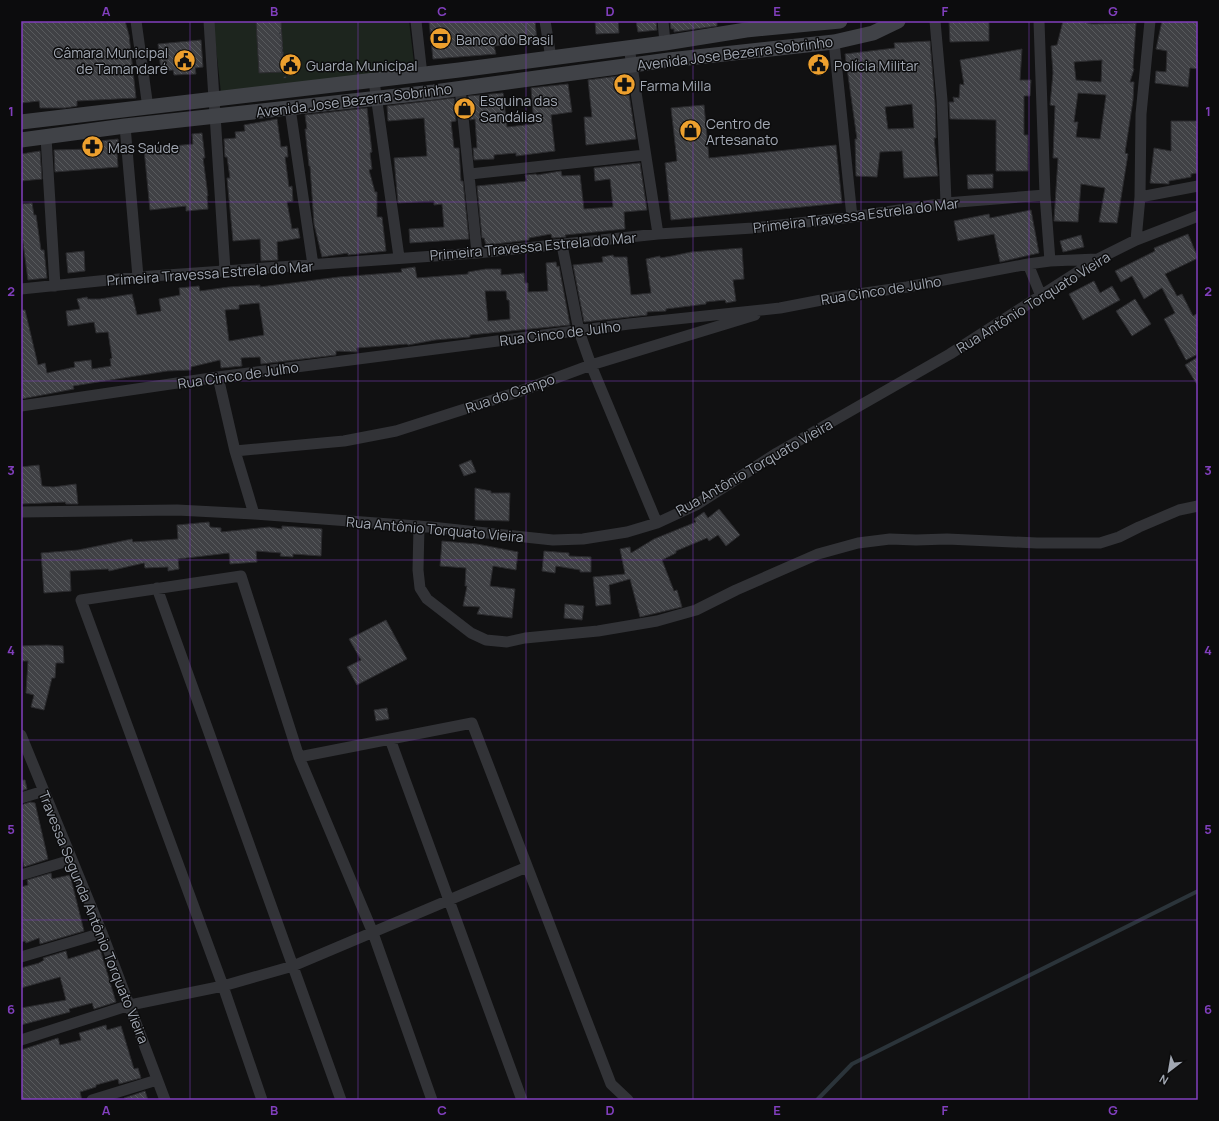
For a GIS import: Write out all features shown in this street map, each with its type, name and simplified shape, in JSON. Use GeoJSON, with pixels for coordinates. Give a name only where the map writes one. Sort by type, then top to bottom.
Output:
{"type":"FeatureCollection","features":[{"type":"Feature","properties":{"kind":"main road","name":"Avenida Jose Bezerra Sobrinho"},"geometry":{"type":"LineString","coordinates":[[21,122],[374,81],[665,43],[747,25],[840,21]]}},
{"type":"Feature","properties":{"kind":"main road"},"geometry":{"type":"LineString","coordinates":[[834,42],[840,21]]}},
{"type":"Feature","properties":{"kind":"main road","name":"Avenida Jose Bezerra Sobrinho"},"geometry":{"type":"LineString","coordinates":[[21,140],[125,126],[376,98],[834,42],[873,33],[898,21]]}},
{"type":"Feature","properties":{"kind":"street"},"geometry":{"type":"LineString","coordinates":[[136,21],[148,108]]}},
{"type":"Feature","properties":{"kind":"street"},"geometry":{"type":"LineString","coordinates":[[209,21],[225,270]]}},
{"type":"Feature","properties":{"kind":"street"},"geometry":{"type":"LineString","coordinates":[[416,21],[422,74]]}},
{"type":"Feature","properties":{"kind":"street"},"geometry":{"type":"LineString","coordinates":[[545,21],[551,58]]}},
{"type":"Feature","properties":{"kind":"street"},"geometry":{"type":"LineString","coordinates":[[664,21],[665,43]]}},
{"type":"Feature","properties":{"kind":"street"},"geometry":{"type":"LineString","coordinates":[[935,21],[942,100],[946,203]]}},
{"type":"Feature","properties":{"kind":"street"},"geometry":{"type":"LineString","coordinates":[[1039,21],[1045,194],[1050,261]]}},
{"type":"Feature","properties":{"kind":"street"},"geometry":{"type":"LineString","coordinates":[[1136,240],[1140,197],[1141,114],[1150,21]]}},
{"type":"Feature","properties":{"kind":"street"},"geometry":{"type":"LineString","coordinates":[[834,42],[852,217]]}},
{"type":"Feature","properties":{"kind":"street"},"geometry":{"type":"LineString","coordinates":[[629,47],[658,234]]}},
{"type":"Feature","properties":{"kind":"street"},"geometry":{"type":"LineString","coordinates":[[374,81],[399,257]]}},
{"type":"Feature","properties":{"kind":"street"},"geometry":{"type":"LineString","coordinates":[[460,88],[478,253]]}},
{"type":"Feature","properties":{"kind":"street"},"geometry":{"type":"LineString","coordinates":[[290,108],[313,265]]}},
{"type":"Feature","properties":{"kind":"street"},"geometry":{"type":"LineString","coordinates":[[125,126],[138,277]]}},
{"type":"Feature","properties":{"kind":"street"},"geometry":{"type":"LineString","coordinates":[[46,137],[56,286]]}},
{"type":"Feature","properties":{"kind":"street"},"geometry":{"type":"LineString","coordinates":[[470,174],[646,155]]}},
{"type":"Feature","properties":{"kind":"street"},"geometry":{"type":"LineString","coordinates":[[1140,197],[1198,186]]}},
{"type":"Feature","properties":{"kind":"street","name":"Primeira Travessa Estrela do Mar"},"geometry":{"type":"LineString","coordinates":[[21,289],[138,277],[313,265],[399,257],[478,253],[658,234],[753,228],[852,217],[946,203],[1045,194]]}},
{"type":"Feature","properties":{"kind":"street","name":"Rua Antônio Torquato Vieira"},"geometry":{"type":"LineString","coordinates":[[21,512],[169,510],[254,514],[420,526],[553,540],[603,536],[627,532],[657,522],[696,505],[776,453],[950,354],[1098,259],[1136,240],[1198,216]]}},
{"type":"Feature","properties":{"kind":"street"},"geometry":{"type":"LineString","coordinates":[[562,245],[579,331],[591,365],[657,522]]}},
{"type":"Feature","properties":{"kind":"street","name":"Rua Cinco de Julho"},"geometry":{"type":"LineString","coordinates":[[21,406],[218,377],[579,331],[780,308],[837,296],[908,287],[1028,264],[1050,261],[1098,259]]}},
{"type":"Feature","properties":{"kind":"street"},"geometry":{"type":"LineString","coordinates":[[1028,264],[1041,296]]}},
{"type":"Feature","properties":{"kind":"street","name":"Rua do Campo"},"geometry":{"type":"LineString","coordinates":[[235,451],[344,441],[396,431],[518,392],[591,365],[780,308]]}},
{"type":"Feature","properties":{"kind":"street"},"geometry":{"type":"LineString","coordinates":[[218,377],[235,451],[254,514]]}},
{"type":"Feature","properties":{"kind":"street"},"geometry":{"type":"LineString","coordinates":[[420,526],[418,570],[420,588],[427,599],[471,633],[486,640],[507,642],[525,638],[598,631],[657,621],[696,610],[736,590],[818,554],[858,543],[890,539],[947,539],[1050,543],[1100,543],[1119,537],[1179,510],[1198,506]]}},
{"type":"Feature","properties":{"kind":"street"},"geometry":{"type":"LineString","coordinates":[[262,1100],[81,600],[241,576],[299,757],[373,933],[432,1100]]}},
{"type":"Feature","properties":{"kind":"street"},"geometry":{"type":"LineString","coordinates":[[157,588],[340,1100]]}},
{"type":"Feature","properties":{"kind":"street"},"geometry":{"type":"LineString","coordinates":[[299,757],[472,723],[611,1084],[628,1100]]}},
{"type":"Feature","properties":{"kind":"street","name":"Travessa Segunda Antônio Torquato Vieira"},"geometry":{"type":"LineString","coordinates":[[21,735],[102,933],[165,1100]]}},
{"type":"Feature","properties":{"kind":"street"},"geometry":{"type":"LineString","coordinates":[[390,739],[522,1100]]}},
{"type":"Feature","properties":{"kind":"street"},"geometry":{"type":"LineString","coordinates":[[21,798],[44,791]]}},
{"type":"Feature","properties":{"kind":"street"},"geometry":{"type":"LineString","coordinates":[[21,875],[71,860]]}},
{"type":"Feature","properties":{"kind":"street"},"geometry":{"type":"LineString","coordinates":[[21,1040],[130,1005],[222,986],[292,966],[527,867]]}},
{"type":"Feature","properties":{"kind":"street"},"geometry":{"type":"LineString","coordinates":[[21,957],[102,933]]}},
{"type":"Feature","properties":{"kind":"street"},"geometry":{"type":"LineString","coordinates":[[92,1100],[157,1080]]}},
{"type":"Feature","properties":{"kind":"path"},"geometry":{"type":"LineString","coordinates":[[280,32],[286,91]]}},
{"type":"Feature","properties":{"kind":"shaded area"},"geometry":{"type":"Polygon","coordinates":[[[213,21],[409,21],[415,71],[221,93],[213,21]]]}},
{"type":"Feature","properties":{"kind":"building"},"geometry":{"type":"Polygon","coordinates":[[[21,21],[125,21],[129,35],[136,98],[77,101],[77,106],[65,108],[40,108],[39,101],[21,103],[21,21]]]}},
{"type":"Feature","properties":{"kind":"building"},"geometry":{"type":"Polygon","coordinates":[[[256,21],[281,21],[284,72],[259,73],[256,21]]]}},
{"type":"Feature","properties":{"kind":"building"},"geometry":{"type":"Polygon","coordinates":[[[429,21],[535,21],[537,41],[494,46],[496,54],[433,59],[429,21]]]}},
{"type":"Feature","properties":{"kind":"building"},"geometry":{"type":"Polygon","coordinates":[[[595,21],[618,21],[619,33],[596,34],[595,21]]]}},
{"type":"Feature","properties":{"kind":"building"},"geometry":{"type":"Polygon","coordinates":[[[636,21],[656,21],[657,30],[638,32],[636,21]]]}},
{"type":"Feature","properties":{"kind":"building"},"geometry":{"type":"Polygon","coordinates":[[[670,21],[717,21],[717,26],[674,32],[674,29],[671,29],[670,21]]]}},
{"type":"Feature","properties":{"kind":"building"},"geometry":{"type":"Polygon","coordinates":[[[949,21],[989,21],[989,41],[950,42],[949,21]]]}},
{"type":"Feature","properties":{"kind":"building"},"geometry":{"type":"Polygon","coordinates":[[[1063,21],[1079,21],[1092,24],[1136,23],[1134,69],[1130,82],[1134,82],[1133,100],[1125,153],[1128,154],[1117,223],[1099,222],[1105,188],[1081,184],[1078,222],[1054,221],[1058,158],[1053,158],[1055,106],[1050,105],[1053,73],[1051,46],[1057,45],[1063,21]],[[1102,60],[1074,62],[1076,80],[1101,82],[1102,60]],[[1078,93],[1074,122],[1078,122],[1076,137],[1100,139],[1106,95],[1078,93]]]}},
{"type":"Feature","properties":{"kind":"building"},"geometry":{"type":"Polygon","coordinates":[[[1162,21],[1198,21],[1198,69],[1190,68],[1188,87],[1155,83],[1156,71],[1166,72],[1167,51],[1156,49],[1162,21]]]}},
{"type":"Feature","properties":{"kind":"building"},"geometry":{"type":"Polygon","coordinates":[[[201,40],[203,67],[195,68],[196,74],[174,75],[173,70],[161,71],[158,44],[201,40]]]}},
{"type":"Feature","properties":{"kind":"building"},"geometry":{"type":"Polygon","coordinates":[[[930,41],[935,103],[936,138],[934,138],[938,176],[904,178],[902,151],[880,152],[877,177],[856,176],[855,139],[857,139],[845,54],[895,48],[894,43],[930,41]],[[912,104],[885,107],[888,129],[914,128],[912,104]]]}},
{"type":"Feature","properties":{"kind":"building"},"geometry":{"type":"Polygon","coordinates":[[[1022,49],[1020,80],[1031,80],[1030,96],[1024,96],[1024,135],[1028,135],[1028,171],[996,171],[996,120],[950,119],[949,102],[954,102],[953,97],[959,98],[960,84],[964,85],[960,60],[1022,49]]]}},
{"type":"Feature","properties":{"kind":"building"},"geometry":{"type":"Polygon","coordinates":[[[626,75],[636,139],[586,145],[584,117],[592,117],[588,80],[626,75]]]}},
{"type":"Feature","properties":{"kind":"building"},"geometry":{"type":"Polygon","coordinates":[[[568,84],[572,112],[551,115],[555,151],[516,156],[516,153],[494,155],[494,159],[474,160],[473,148],[477,148],[475,119],[470,120],[468,96],[503,93],[507,127],[534,124],[531,88],[568,84]]]}},
{"type":"Feature","properties":{"kind":"building"},"geometry":{"type":"Polygon","coordinates":[[[454,98],[456,121],[451,122],[454,148],[459,148],[461,181],[463,181],[469,239],[410,243],[409,229],[444,227],[442,204],[434,205],[434,201],[398,203],[394,158],[427,156],[424,118],[388,121],[387,106],[454,98]]]}},
{"type":"Feature","properties":{"kind":"building"},"geometry":{"type":"Polygon","coordinates":[[[704,105],[709,158],[836,145],[842,203],[671,220],[665,163],[677,161],[671,108],[704,105]]]}},
{"type":"Feature","properties":{"kind":"building"},"geometry":{"type":"Polygon","coordinates":[[[367,108],[372,152],[370,153],[372,169],[369,170],[375,192],[377,192],[377,217],[382,217],[386,251],[348,255],[348,253],[322,257],[314,224],[305,115],[367,108]]]}},
{"type":"Feature","properties":{"kind":"building"},"geometry":{"type":"Polygon","coordinates":[[[277,119],[281,147],[287,146],[288,157],[285,157],[289,187],[292,186],[293,201],[287,202],[292,229],[298,228],[300,238],[277,242],[278,260],[261,261],[260,239],[233,241],[227,178],[230,178],[227,157],[225,157],[224,139],[236,138],[235,132],[245,131],[244,125],[277,119]]]}},
{"type":"Feature","properties":{"kind":"building"},"geometry":{"type":"Polygon","coordinates":[[[1171,121],[1198,121],[1198,173],[1191,174],[1191,177],[1169,181],[1169,184],[1150,183],[1154,148],[1171,151],[1171,121]]]}},
{"type":"Feature","properties":{"kind":"building"},"geometry":{"type":"Polygon","coordinates":[[[202,133],[208,209],[186,211],[186,206],[150,210],[144,149],[193,144],[192,134],[202,133]]]}},
{"type":"Feature","properties":{"kind":"building"},"geometry":{"type":"Polygon","coordinates":[[[118,139],[120,152],[117,152],[118,167],[55,172],[54,150],[91,149],[90,142],[118,139]]]}},
{"type":"Feature","properties":{"kind":"building"},"geometry":{"type":"Polygon","coordinates":[[[40,151],[42,179],[21,181],[21,154],[40,151]]]}},
{"type":"Feature","properties":{"kind":"building"},"geometry":{"type":"Polygon","coordinates":[[[640,163],[647,210],[624,212],[625,229],[565,235],[566,237],[552,238],[551,234],[529,238],[529,240],[486,245],[484,238],[482,238],[477,186],[527,181],[525,175],[537,175],[561,171],[562,176],[580,175],[584,209],[613,207],[610,179],[595,181],[594,168],[640,163]]]}},
{"type":"Feature","properties":{"kind":"building"},"geometry":{"type":"Polygon","coordinates":[[[993,174],[993,188],[968,189],[967,175],[993,174]]]}},
{"type":"Feature","properties":{"kind":"building"},"geometry":{"type":"Polygon","coordinates":[[[32,203],[34,215],[36,215],[41,250],[44,250],[47,278],[28,280],[21,228],[21,204],[32,203]]]}},
{"type":"Feature","properties":{"kind":"building"},"geometry":{"type":"Polygon","coordinates":[[[1031,210],[1039,253],[1000,262],[994,234],[958,241],[954,221],[989,214],[990,218],[1031,210]]]}},
{"type":"Feature","properties":{"kind":"building"},"geometry":{"type":"Polygon","coordinates":[[[1188,234],[1198,258],[1165,274],[1177,296],[1182,294],[1193,316],[1198,313],[1198,354],[1186,360],[1164,319],[1175,313],[1162,288],[1144,299],[1132,276],[1121,282],[1115,271],[1155,251],[1154,248],[1188,234]]]}},
{"type":"Feature","properties":{"kind":"building"},"geometry":{"type":"Polygon","coordinates":[[[1081,235],[1084,247],[1063,252],[1060,241],[1081,235]]]}},
{"type":"Feature","properties":{"kind":"building"},"geometry":{"type":"Polygon","coordinates":[[[742,248],[744,279],[733,280],[736,301],[726,303],[725,300],[706,302],[706,304],[666,309],[666,311],[647,312],[647,315],[584,322],[573,265],[603,262],[602,257],[613,255],[614,257],[627,257],[631,295],[651,293],[646,259],[691,252],[742,248]]]}},
{"type":"Feature","properties":{"kind":"building"},"geometry":{"type":"Polygon","coordinates":[[[84,251],[85,271],[68,273],[66,253],[84,251]]]}},
{"type":"Feature","properties":{"kind":"building"},"geometry":{"type":"Polygon","coordinates":[[[556,262],[557,267],[559,266],[570,325],[470,335],[470,337],[435,340],[408,345],[357,348],[357,352],[336,351],[336,355],[261,364],[260,357],[241,358],[242,366],[221,368],[220,360],[191,367],[191,370],[167,371],[73,386],[74,389],[21,399],[21,310],[25,310],[38,365],[45,363],[47,373],[75,367],[74,362],[91,360],[92,369],[111,366],[110,359],[112,358],[108,332],[96,333],[94,322],[68,326],[66,311],[80,309],[77,299],[87,297],[88,299],[100,299],[132,294],[137,315],[161,311],[159,299],[180,295],[179,288],[199,286],[200,291],[229,287],[260,285],[260,287],[339,277],[402,272],[401,269],[415,267],[417,278],[468,274],[468,272],[486,269],[501,269],[501,275],[524,273],[525,283],[528,283],[528,292],[548,291],[546,263],[556,262]],[[485,291],[488,321],[510,319],[509,300],[507,300],[506,291],[485,291]],[[259,303],[239,305],[239,309],[225,310],[229,341],[264,335],[259,303]]]}},
{"type":"Feature","properties":{"kind":"building"},"geometry":{"type":"Polygon","coordinates":[[[1094,281],[1100,293],[1112,286],[1120,300],[1083,320],[1069,294],[1094,281]]]}},
{"type":"Feature","properties":{"kind":"building"},"geometry":{"type":"Polygon","coordinates":[[[1135,299],[1151,324],[1132,336],[1116,311],[1135,299]]]}},
{"type":"Feature","properties":{"kind":"building"},"geometry":{"type":"Polygon","coordinates":[[[1198,357],[1198,386],[1185,365],[1198,357]]]}},
{"type":"Feature","properties":{"kind":"building"},"geometry":{"type":"Polygon","coordinates":[[[471,460],[476,472],[464,476],[459,465],[471,460]]]}},
{"type":"Feature","properties":{"kind":"building"},"geometry":{"type":"Polygon","coordinates":[[[39,465],[42,486],[53,487],[76,484],[78,504],[66,504],[65,502],[21,504],[21,467],[39,465]]]}},
{"type":"Feature","properties":{"kind":"building"},"geometry":{"type":"Polygon","coordinates":[[[475,488],[491,491],[491,493],[510,493],[509,521],[475,520],[475,488]]]}},
{"type":"Feature","properties":{"kind":"building"},"geometry":{"type":"Polygon","coordinates":[[[719,509],[740,535],[726,546],[718,535],[709,541],[707,538],[676,551],[676,553],[662,560],[674,591],[677,590],[682,607],[640,617],[630,579],[609,585],[611,604],[596,606],[593,577],[625,574],[620,549],[630,547],[631,553],[654,539],[696,522],[694,519],[704,512],[708,518],[719,509]]]}},
{"type":"Feature","properties":{"kind":"building"},"geometry":{"type":"Polygon","coordinates":[[[209,522],[210,527],[221,528],[221,532],[269,527],[282,529],[282,526],[322,529],[321,556],[293,554],[293,557],[280,556],[281,553],[256,551],[257,562],[230,564],[229,553],[178,559],[179,569],[168,571],[168,567],[145,568],[144,563],[109,571],[108,569],[70,571],[71,591],[44,593],[41,553],[78,550],[132,539],[133,542],[178,539],[177,525],[209,522]]]}},
{"type":"Feature","properties":{"kind":"building"},"geometry":{"type":"Polygon","coordinates":[[[442,541],[477,544],[518,552],[516,570],[493,566],[490,586],[515,589],[512,618],[477,614],[480,607],[463,606],[467,586],[465,586],[466,568],[440,566],[442,541]]]}},
{"type":"Feature","properties":{"kind":"building"},"geometry":{"type":"Polygon","coordinates":[[[544,551],[569,553],[569,556],[591,557],[591,572],[580,572],[580,570],[556,566],[555,573],[542,571],[544,551]]]}},
{"type":"Feature","properties":{"kind":"building"},"geometry":{"type":"Polygon","coordinates":[[[565,604],[584,606],[582,620],[564,618],[565,604]]]}},
{"type":"Feature","properties":{"kind":"building"},"geometry":{"type":"Polygon","coordinates":[[[386,620],[407,659],[357,685],[347,667],[361,660],[349,639],[386,620]]]}},
{"type":"Feature","properties":{"kind":"building"},"geometry":{"type":"Polygon","coordinates":[[[21,646],[63,646],[64,663],[56,663],[55,678],[52,678],[44,710],[31,707],[34,695],[26,693],[28,661],[21,661],[21,646]]]}},
{"type":"Feature","properties":{"kind":"building"},"geometry":{"type":"Polygon","coordinates":[[[387,708],[389,719],[376,721],[374,710],[387,708]]]}},
{"type":"Feature","properties":{"kind":"building"},"geometry":{"type":"Polygon","coordinates":[[[21,780],[25,780],[27,789],[21,791],[21,780]]]}},
{"type":"Feature","properties":{"kind":"building"},"geometry":{"type":"Polygon","coordinates":[[[30,802],[35,803],[48,859],[24,867],[21,853],[21,805],[30,802]]]}},
{"type":"Feature","properties":{"kind":"building"},"geometry":{"type":"Polygon","coordinates":[[[51,873],[52,879],[70,875],[84,931],[40,944],[39,938],[26,943],[25,941],[21,942],[21,887],[28,885],[27,880],[51,873]]]}},
{"type":"Feature","properties":{"kind":"building"},"geometry":{"type":"Polygon","coordinates":[[[100,949],[116,1002],[94,1009],[92,1003],[69,1009],[70,1012],[21,1025],[21,1008],[66,1000],[60,977],[21,988],[21,968],[39,963],[44,960],[43,958],[66,951],[68,959],[100,949]]]}},
{"type":"Feature","properties":{"kind":"building"},"geometry":{"type":"Polygon","coordinates":[[[106,1025],[107,1030],[121,1026],[134,1069],[138,1068],[141,1078],[119,1084],[118,1079],[96,1085],[96,1087],[80,1092],[82,1100],[21,1100],[21,1050],[58,1038],[60,1045],[81,1040],[79,1033],[106,1025]]]}},
{"type":"Feature","properties":{"kind":"building"},"geometry":{"type":"Polygon","coordinates":[[[145,1091],[148,1100],[125,1100],[124,1098],[145,1091]]]}},
{"type":"Feature","properties":{"kind":"waterway"},"geometry":{"type":"LineString","coordinates":[[817,1100],[852,1064],[1198,891]]}},
{"type":"Feature","properties":{"kind":"place","name":"Banco do Brasil"},"geometry":{"type":"Point","coordinates":[441,39]}},
{"type":"Feature","properties":{"kind":"place","name":"Câmara Municipal de Tamandaré"},"geometry":{"type":"Point","coordinates":[184,60]}},
{"type":"Feature","properties":{"kind":"place","name":"Guarda Municipal"},"geometry":{"type":"Point","coordinates":[291,65]}},
{"type":"Feature","properties":{"kind":"place","name":"Polícia Militar"},"geometry":{"type":"Point","coordinates":[818,65]}},
{"type":"Feature","properties":{"kind":"place","name":"Farma Milla"},"geometry":{"type":"Point","coordinates":[625,85]}},
{"type":"Feature","properties":{"kind":"place","name":"Esquina das Sandálias"},"geometry":{"type":"Point","coordinates":[465,108]}},
{"type":"Feature","properties":{"kind":"place","name":"Centro de Artesanato"},"geometry":{"type":"Point","coordinates":[690,131]}},
{"type":"Feature","properties":{"kind":"place","name":"Mas Saúde"},"geometry":{"type":"Point","coordinates":[93,147]}}]}
